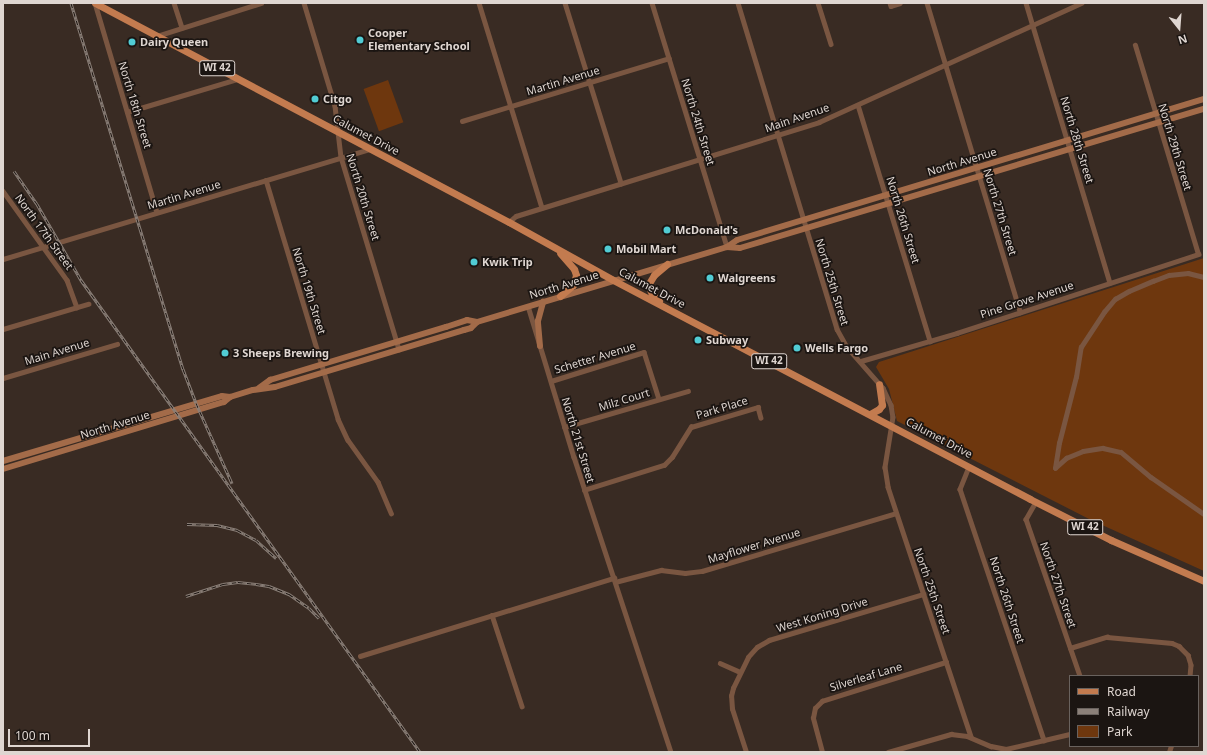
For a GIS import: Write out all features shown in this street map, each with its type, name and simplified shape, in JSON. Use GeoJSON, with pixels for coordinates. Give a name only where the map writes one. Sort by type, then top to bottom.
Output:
{"type":"FeatureCollection","features":[{"type":"Feature","properties":{"kind":"main road","name":"Calumet Drive"},"geometry":{"type":"LineString","coordinates":[[95,3],[509,222],[613,280],[1036,502],[1111,540],[1204,581]]}},
{"type":"Feature","properties":{"kind":"main road","name":"North Avenue"},"geometry":{"type":"LineString","coordinates":[[3,469],[224,402],[230,397],[259,388],[274,387],[466,330],[477,322],[727,247],[737,240],[1204,100]]}},
{"type":"Feature","properties":{"kind":"main road","name":"North Avenue"},"geometry":{"type":"LineString","coordinates":[[727,247],[740,248],[1204,109]]}},
{"type":"Feature","properties":{"kind":"main road"},"geometry":{"type":"LineString","coordinates":[[556,249],[570,263],[576,274],[573,285],[560,296]]}},
{"type":"Feature","properties":{"kind":"main road"},"geometry":{"type":"LineString","coordinates":[[666,308],[654,297],[648,284],[654,275],[668,264]]}},
{"type":"Feature","properties":{"kind":"main road"},"geometry":{"type":"LineString","coordinates":[[540,346],[538,321],[543,302]]}},
{"type":"Feature","properties":{"kind":"main road","name":"North Avenue"},"geometry":{"type":"LineString","coordinates":[[259,388],[266,382],[466,321],[477,322]]}},
{"type":"Feature","properties":{"kind":"main road"},"geometry":{"type":"LineString","coordinates":[[870,414],[879,410],[882,405],[879,384]]}},
{"type":"Feature","properties":{"kind":"main road","name":"North Avenue"},"geometry":{"type":"LineString","coordinates":[[3,461],[222,396],[230,397]]}},
{"type":"Feature","properties":{"kind":"street","name":"North 18th Street"},"geometry":{"type":"LineString","coordinates":[[95,3],[157,212]]}},
{"type":"Feature","properties":{"kind":"street"},"geometry":{"type":"LineString","coordinates":[[174,3],[182,28]]}},
{"type":"Feature","properties":{"kind":"street"},"geometry":{"type":"LineString","coordinates":[[157,36],[261,3]]}},
{"type":"Feature","properties":{"kind":"street","name":"North 20th Street"},"geometry":{"type":"LineString","coordinates":[[304,3],[335,106],[341,157],[399,349]]}},
{"type":"Feature","properties":{"kind":"street"},"geometry":{"type":"LineString","coordinates":[[479,3],[542,208]]}},
{"type":"Feature","properties":{"kind":"street"},"geometry":{"type":"LineString","coordinates":[[565,3],[621,183]]}},
{"type":"Feature","properties":{"kind":"street","name":"North 24th Street"},"geometry":{"type":"LineString","coordinates":[[652,3],[727,247]]}},
{"type":"Feature","properties":{"kind":"street","name":"North 25th Street"},"geometry":{"type":"LineString","coordinates":[[738,3],[837,329],[847,347],[886,392],[891,405],[892,426],[885,467],[888,487],[971,737]]}},
{"type":"Feature","properties":{"kind":"street"},"geometry":{"type":"LineString","coordinates":[[818,3],[830,44]]}},
{"type":"Feature","properties":{"kind":"street"},"geometry":{"type":"LineString","coordinates":[[890,4],[900,3]]}},
{"type":"Feature","properties":{"kind":"street","name":"North 27th Street"},"geometry":{"type":"LineString","coordinates":[[927,3],[978,167],[1020,312]]}},
{"type":"Feature","properties":{"kind":"street","name":"North 28th Street"},"geometry":{"type":"LineString","coordinates":[[1026,3],[1110,283]]}},
{"type":"Feature","properties":{"kind":"street","name":"Main Avenue"},"geometry":{"type":"LineString","coordinates":[[509,222],[516,216],[819,122],[1080,3]]}},
{"type":"Feature","properties":{"kind":"street","name":"North 29th Street"},"geometry":{"type":"LineString","coordinates":[[1135,45],[1198,254]]}},
{"type":"Feature","properties":{"kind":"street","name":"Martin Avenue"},"geometry":{"type":"LineString","coordinates":[[462,121],[669,58]]}},
{"type":"Feature","properties":{"kind":"street"},"geometry":{"type":"LineString","coordinates":[[127,112],[238,79]]}},
{"type":"Feature","properties":{"kind":"street","name":"North 26th Street"},"geometry":{"type":"LineString","coordinates":[[858,105],[930,341]]}},
{"type":"Feature","properties":{"kind":"street","name":"Martin Avenue"},"geometry":{"type":"LineString","coordinates":[[3,259],[369,149]]}},
{"type":"Feature","properties":{"kind":"street","name":"North 19th Street"},"geometry":{"type":"LineString","coordinates":[[266,180],[342,428],[355,451],[378,482],[391,513]]}},
{"type":"Feature","properties":{"kind":"street","name":"North 17th Street"},"geometry":{"type":"LineString","coordinates":[[3,191],[67,280],[77,307]]}},
{"type":"Feature","properties":{"kind":"street","name":"Pine Grove Avenue"},"geometry":{"type":"LineString","coordinates":[[861,362],[1198,254]]}},
{"type":"Feature","properties":{"kind":"street"},"geometry":{"type":"LineString","coordinates":[[1204,277],[1188,273],[1169,276],[1153,280],[1114,299],[1081,347],[1076,377],[1059,443],[1055,468],[1066,458],[1083,451],[1103,448],[1122,452],[1151,477],[1183,501],[1204,514]]}},
{"type":"Feature","properties":{"kind":"street"},"geometry":{"type":"LineString","coordinates":[[3,329],[88,304]]}},
{"type":"Feature","properties":{"kind":"street","name":"North 21st Street"},"geometry":{"type":"LineString","coordinates":[[528,306],[584,490],[671,752]]}},
{"type":"Feature","properties":{"kind":"street","name":"Main Avenue"},"geometry":{"type":"LineString","coordinates":[[3,378],[117,344]]}},
{"type":"Feature","properties":{"kind":"street","name":"Schetter Avenue"},"geometry":{"type":"LineString","coordinates":[[550,381],[644,352],[659,399]]}},
{"type":"Feature","properties":{"kind":"street","name":"Milz Court"},"geometry":{"type":"LineString","coordinates":[[564,427],[688,391]]}},
{"type":"Feature","properties":{"kind":"street","name":"Park Place"},"geometry":{"type":"LineString","coordinates":[[584,490],[664,465],[672,456],[691,427],[758,407],[761,418]]}},
{"type":"Feature","properties":{"kind":"street","name":"North 26th Street"},"geometry":{"type":"LineString","coordinates":[[969,467],[960,489],[1044,740]]}},
{"type":"Feature","properties":{"kind":"street","name":"North 27th Street"},"geometry":{"type":"LineString","coordinates":[[1036,502],[1026,519],[1080,675]]}},
{"type":"Feature","properties":{"kind":"street","name":"Mayflower Avenue"},"geometry":{"type":"LineString","coordinates":[[360,656],[492,615],[614,580],[661,570],[686,572],[702,571],[896,513]]}},
{"type":"Feature","properties":{"kind":"street","name":"West Koning Drive"},"geometry":{"type":"LineString","coordinates":[[746,752],[731,702],[733,688],[752,651],[763,643],[923,594]]}},
{"type":"Feature","properties":{"kind":"street"},"geometry":{"type":"LineString","coordinates":[[492,615],[522,706]]}},
{"type":"Feature","properties":{"kind":"street"},"geometry":{"type":"LineString","coordinates":[[1070,648],[1099,638],[1118,636],[1172,643],[1184,650],[1190,660],[1190,675]]}},
{"type":"Feature","properties":{"kind":"street"},"geometry":{"type":"LineString","coordinates":[[720,662],[740,672]]}},
{"type":"Feature","properties":{"kind":"street","name":"Silverleaf Lane"},"geometry":{"type":"LineString","coordinates":[[822,752],[813,718],[815,708],[822,701],[946,662]]}},
{"type":"Feature","properties":{"kind":"street"},"geometry":{"type":"LineString","coordinates":[[888,752],[943,735],[971,737],[991,746],[1006,748],[1069,734]]}},
{"type":"Feature","properties":{"kind":"green space"},"geometry":{"type":"Polygon","coordinates":[[[388,80],[403,122],[379,131],[364,89],[388,80]]]}},
{"type":"Feature","properties":{"kind":"green space"},"geometry":{"type":"Polygon","coordinates":[[[1204,258],[1204,571],[1091,520],[897,421],[889,389],[876,367],[879,362],[1204,258]]]}},
{"type":"Feature","properties":{"kind":"railway"},"geometry":{"type":"LineString","coordinates":[[71,3],[183,369],[196,403],[232,483]]}},
{"type":"Feature","properties":{"kind":"railway"},"geometry":{"type":"LineString","coordinates":[[14,171],[37,204],[81,280],[420,752]]}},
{"type":"Feature","properties":{"kind":"railway"},"geometry":{"type":"LineString","coordinates":[[187,524],[217,525],[237,530],[256,540],[276,558]]}},
{"type":"Feature","properties":{"kind":"railway"},"geometry":{"type":"LineString","coordinates":[[186,596],[223,584],[238,582],[269,586],[289,594],[309,608],[319,618]]}},
{"type":"Feature","properties":{"kind":"place","name":"Cooper Elementary School"},"geometry":{"type":"Point","coordinates":[360,40]}},
{"type":"Feature","properties":{"kind":"place","name":"Dairy Queen"},"geometry":{"type":"Point","coordinates":[132,42]}},
{"type":"Feature","properties":{"kind":"place","name":"Citgo"},"geometry":{"type":"Point","coordinates":[315,99]}},
{"type":"Feature","properties":{"kind":"place","name":"McDonald's"},"geometry":{"type":"Point","coordinates":[667,230]}},
{"type":"Feature","properties":{"kind":"place","name":"Mobil Mart"},"geometry":{"type":"Point","coordinates":[608,249]}},
{"type":"Feature","properties":{"kind":"place","name":"Kwik Trip"},"geometry":{"type":"Point","coordinates":[474,262]}},
{"type":"Feature","properties":{"kind":"place","name":"Walgreens"},"geometry":{"type":"Point","coordinates":[710,278]}},
{"type":"Feature","properties":{"kind":"place","name":"Subway"},"geometry":{"type":"Point","coordinates":[698,340]}},
{"type":"Feature","properties":{"kind":"place","name":"Wells Fargo"},"geometry":{"type":"Point","coordinates":[797,348]}},
{"type":"Feature","properties":{"kind":"place","name":"3 Sheeps Brewing"},"geometry":{"type":"Point","coordinates":[225,353]}}]}
